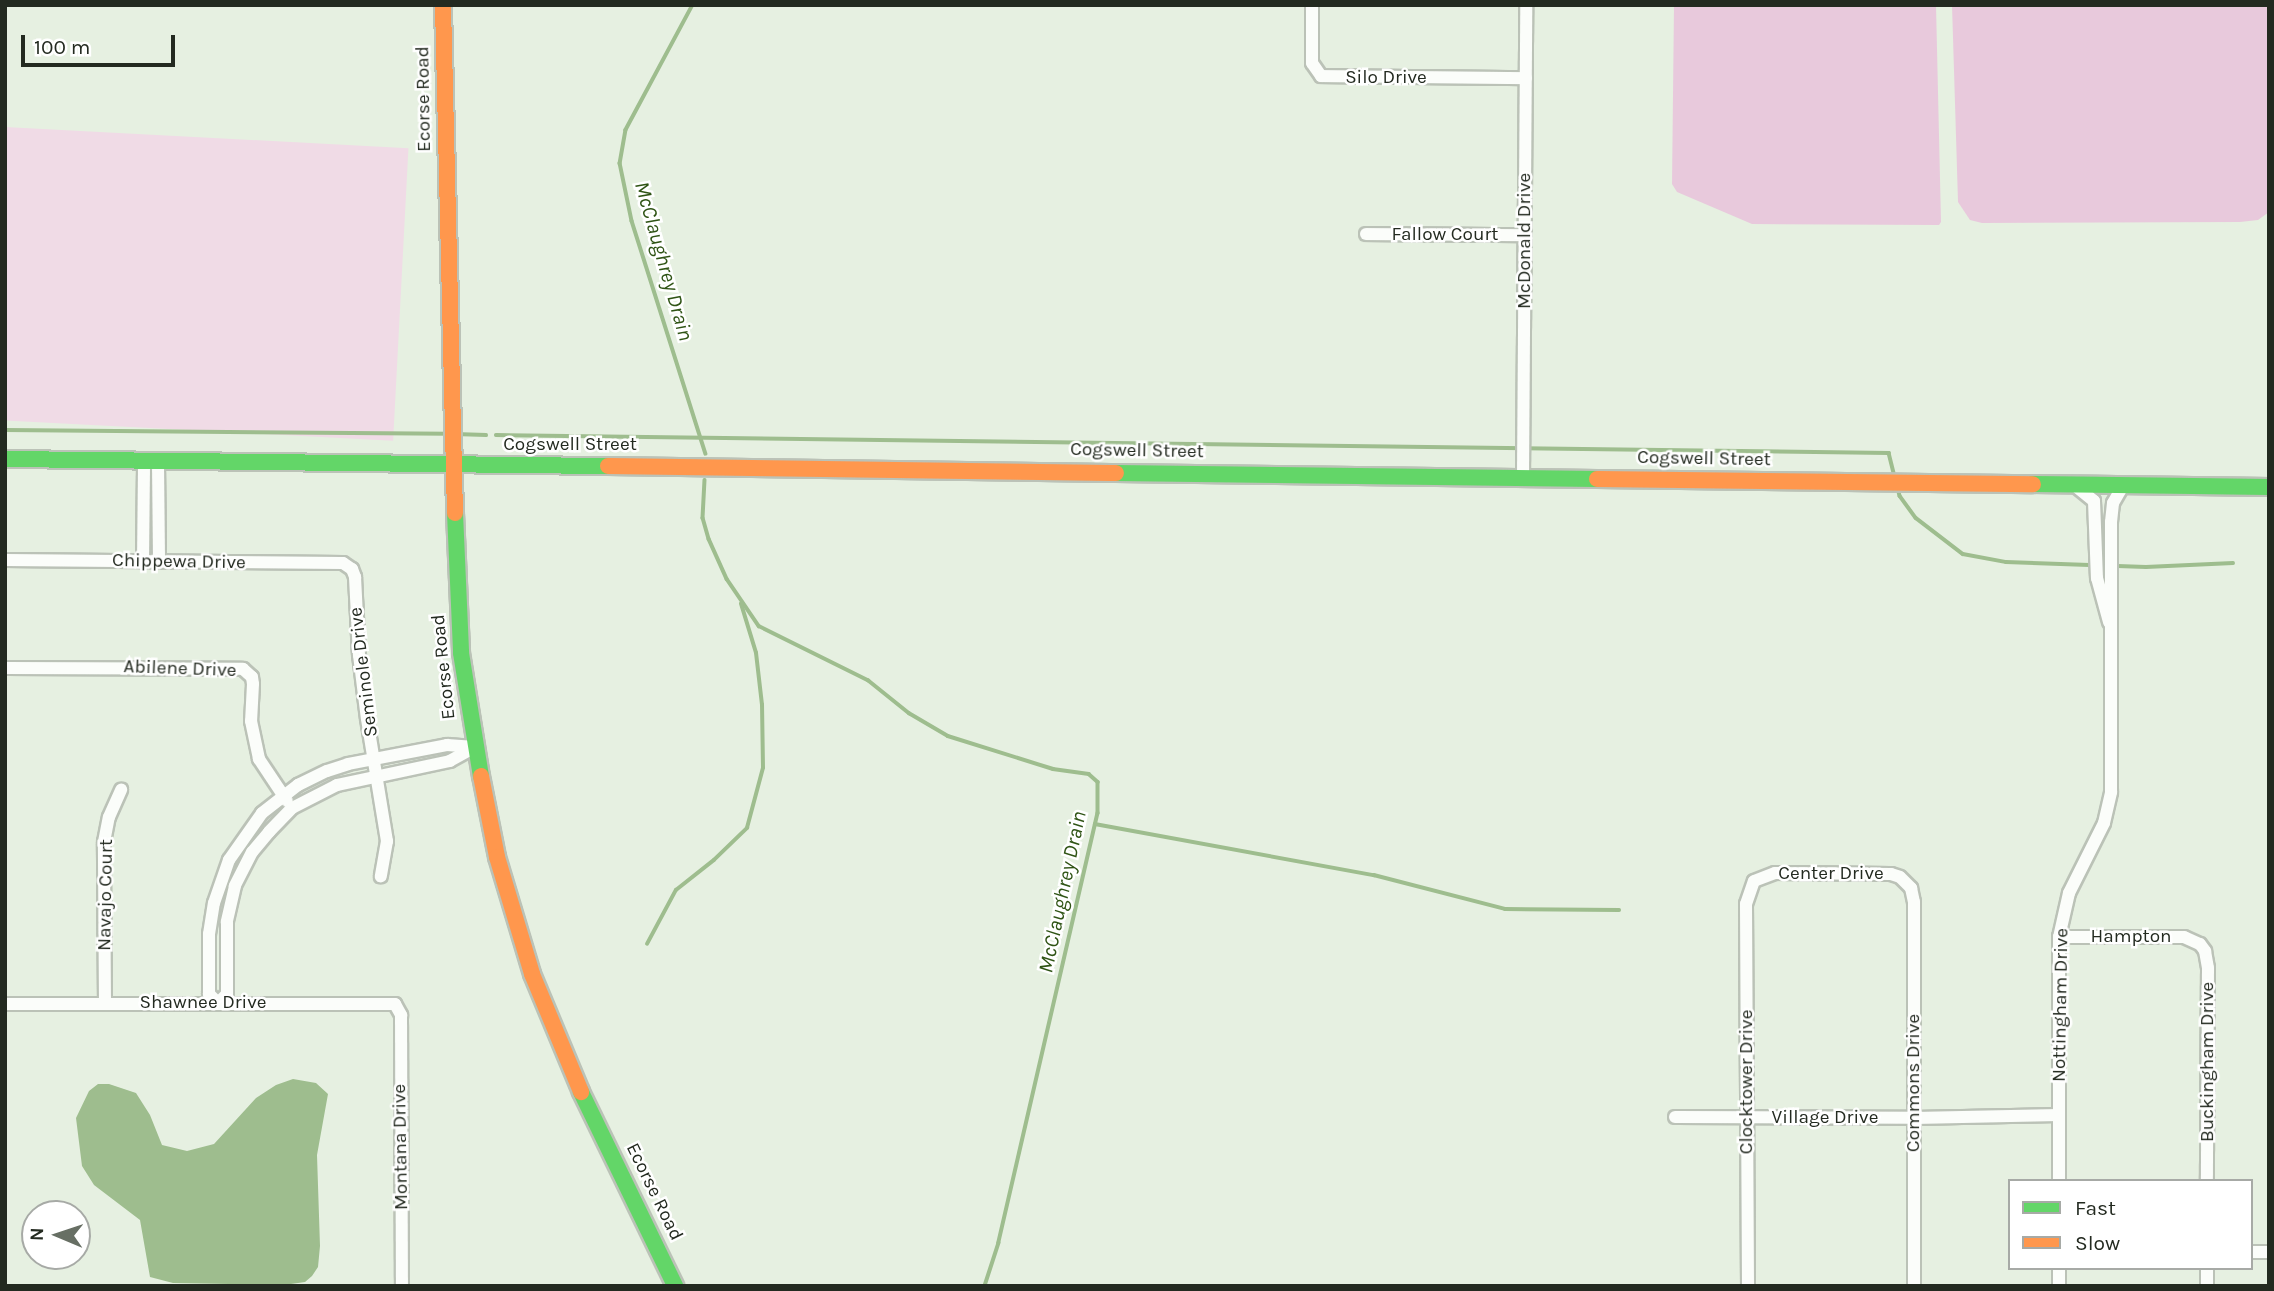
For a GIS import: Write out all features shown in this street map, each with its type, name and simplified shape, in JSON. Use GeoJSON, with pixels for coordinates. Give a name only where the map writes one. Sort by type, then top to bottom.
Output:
{"type":"FeatureCollection","features":[{"type":"Feature","properties":{"kind":"street","name":"Ecorse Road"},"geometry":{"type":"LineString","coordinates":[[443,5],[453,465],[461,653],[475,747],[497,857],[532,974],[572,1073],[675,1286]]}},
{"type":"Feature","properties":{"kind":"street","name":"Silo Drive"},"geometry":{"type":"LineString","coordinates":[[1312,5],[1312,63],[1321,76],[1526,78]]}},
{"type":"Feature","properties":{"kind":"street","name":"McDonald Drive"},"geometry":{"type":"LineString","coordinates":[[1523,477],[1525,5]]}},
{"type":"Feature","properties":{"kind":"street","name":"Fallow Court"},"geometry":{"type":"LineString","coordinates":[[1366,234],[1525,235]]}},
{"type":"Feature","properties":{"kind":"street","name":"Cogswell Street"},"geometry":{"type":"LineString","coordinates":[[5,459],[2269,487]]}},
{"type":"Feature","properties":{"kind":"street"},"geometry":{"type":"LineString","coordinates":[[143,562],[151,462]]}},
{"type":"Feature","properties":{"kind":"street"},"geometry":{"type":"LineString","coordinates":[[151,462],[159,562]]}},
{"type":"Feature","properties":{"kind":"street","name":"Nottingham Drive"},"geometry":{"type":"LineString","coordinates":[[2071,484],[2094,501],[2097,578],[2112,629]]}},
{"type":"Feature","properties":{"kind":"street","name":"Nottingham Drive"},"geometry":{"type":"LineString","coordinates":[[2059,1179],[2059,937],[2069,893],[2104,823],[2109,805],[2113,503],[2124,484]]}},
{"type":"Feature","properties":{"kind":"street","name":"Chippewa Drive"},"geometry":{"type":"LineString","coordinates":[[5,560],[342,563],[352,569]]}},
{"type":"Feature","properties":{"kind":"street","name":"Seminole Drive"},"geometry":{"type":"LineString","coordinates":[[352,569],[355,577],[359,655],[387,841],[381,876]]}},
{"type":"Feature","properties":{"kind":"street","name":"Abilene Drive"},"geometry":{"type":"LineString","coordinates":[[5,668],[243,669],[252,677],[251,721],[257,752],[265,772],[292,808]]}},
{"type":"Feature","properties":{"kind":"street"},"geometry":{"type":"LineString","coordinates":[[447,745],[475,747],[450,761],[337,785],[292,808],[252,852],[235,886],[227,922],[227,994],[218,1003],[209,994],[209,934],[214,903],[229,860],[262,813],[282,796],[327,771],[374,758],[447,745]]}},
{"type":"Feature","properties":{"kind":"street","name":"Navajo Court"},"geometry":{"type":"LineString","coordinates":[[105,1003],[104,842],[109,817],[121,790]]}},
{"type":"Feature","properties":{"kind":"street","name":"Center Drive"},"geometry":{"type":"LineString","coordinates":[[1754,881],[1769,874],[1891,874],[1907,882]]}},
{"type":"Feature","properties":{"kind":"street","name":"Clocktower Drive"},"geometry":{"type":"LineString","coordinates":[[1748,1286],[1746,904],[1754,881]]}},
{"type":"Feature","properties":{"kind":"street","name":"Commons Drive"},"geometry":{"type":"LineString","coordinates":[[1907,882],[1914,902],[1914,1286]]}},
{"type":"Feature","properties":{"kind":"street","name":"Hampton"},"geometry":{"type":"LineString","coordinates":[[2059,937],[2179,937],[2200,944]]}},
{"type":"Feature","properties":{"kind":"street","name":"Buckingham Drive"},"geometry":{"type":"LineString","coordinates":[[2200,944],[2208,968],[2207,1179]]}},
{"type":"Feature","properties":{"kind":"street","name":"Shawnee Drive"},"geometry":{"type":"LineString","coordinates":[[5,1004],[387,1001],[398,1008]]}},
{"type":"Feature","properties":{"kind":"street","name":"Montana Drive"},"geometry":{"type":"LineString","coordinates":[[398,1008],[401,1015],[402,1286]]}},
{"type":"Feature","properties":{"kind":"street","name":"Village Drive"},"geometry":{"type":"LineString","coordinates":[[1675,1117],[1914,1118],[2059,1115]]}},
{"type":"Feature","properties":{"kind":"shaded area"},"geometry":{"type":"Polygon","coordinates":[[[1674,5],[1936,5],[1939,225],[1752,224],[1677,192],[1672,184],[1674,5]]]}},
{"type":"Feature","properties":{"kind":"shaded area"},"geometry":{"type":"Polygon","coordinates":[[[1952,5],[2269,5],[2269,212],[2258,220],[2240,222],[1982,223],[1970,220],[1958,202],[1952,5]]]}},
{"type":"Feature","properties":{"kind":"shaded area"},"geometry":{"type":"Polygon","coordinates":[[[5,127],[408,148],[393,441],[5,420],[5,127]]]}},
{"type":"Feature","properties":{"kind":"shaded area"},"geometry":{"type":"Polygon","coordinates":[[[293,1079],[316,1083],[328,1094],[317,1155],[320,1246],[318,1267],[312,1276],[305,1282],[284,1285],[173,1283],[150,1277],[140,1220],[94,1185],[82,1166],[76,1118],[89,1091],[98,1084],[109,1084],[136,1093],[150,1115],[162,1145],[187,1151],[214,1144],[256,1098],[276,1085],[293,1079]]]}},
{"type":"Feature","properties":{"kind":"waterway","name":"McClaughrey Drain"},"geometry":{"type":"LineString","coordinates":[[693,5],[626,130],[620,163],[632,221],[706,454]]}},
{"type":"Feature","properties":{"kind":"waterway"},"geometry":{"type":"LineString","coordinates":[[5,430],[448,434]]}},
{"type":"Feature","properties":{"kind":"waterway"},"geometry":{"type":"LineString","coordinates":[[455,434],[486,435]]}},
{"type":"Feature","properties":{"kind":"waterway"},"geometry":{"type":"LineString","coordinates":[[496,435],[1889,453],[1895,477]]}},
{"type":"Feature","properties":{"kind":"waterway","name":"McClaughrey Drain"},"geometry":{"type":"LineString","coordinates":[[705,480],[703,518],[709,539],[727,579],[759,626],[868,680],[909,713],[948,736],[1053,769],[1089,774],[1098,782],[1098,813],[999,1243],[985,1286]]}},
{"type":"Feature","properties":{"kind":"waterway"},"geometry":{"type":"LineString","coordinates":[[1898,488],[1900,496],[1916,518],[1963,554],[2006,562],[2146,567],[2233,563]]}},
{"type":"Feature","properties":{"kind":"waterway"},"geometry":{"type":"LineString","coordinates":[[647,944],[676,890],[714,860],[747,828],[763,768],[762,705],[756,653],[741,604]]}},
{"type":"Feature","properties":{"kind":"waterway"},"geometry":{"type":"LineString","coordinates":[[1095,824],[1374,875],[1505,909],[1619,910]]}},
{"type":"Feature","properties":{"kind":"traffic: fast"},"geometry":{"type":"LineString","coordinates":[[5,459],[608,466]]}},
{"type":"Feature","properties":{"kind":"traffic: fast"},"geometry":{"type":"LineString","coordinates":[[1116,473],[1597,479]]}},
{"type":"Feature","properties":{"kind":"traffic: fast"},"geometry":{"type":"LineString","coordinates":[[2033,484],[2269,487]]}},
{"type":"Feature","properties":{"kind":"traffic: fast"},"geometry":{"type":"LineString","coordinates":[[455,513],[461,653],[481,776]]}},
{"type":"Feature","properties":{"kind":"traffic: fast"},"geometry":{"type":"LineString","coordinates":[[581,1092],[675,1286]]}},
{"type":"Feature","properties":{"kind":"traffic: slow"},"geometry":{"type":"LineString","coordinates":[[443,5],[455,513]]}},
{"type":"Feature","properties":{"kind":"traffic: slow"},"geometry":{"type":"LineString","coordinates":[[608,466],[1116,473]]}},
{"type":"Feature","properties":{"kind":"traffic: slow"},"geometry":{"type":"LineString","coordinates":[[1597,479],[2033,484]]}},
{"type":"Feature","properties":{"kind":"traffic: slow"},"geometry":{"type":"LineString","coordinates":[[481,776],[497,857],[532,974],[581,1092]]}}]}
